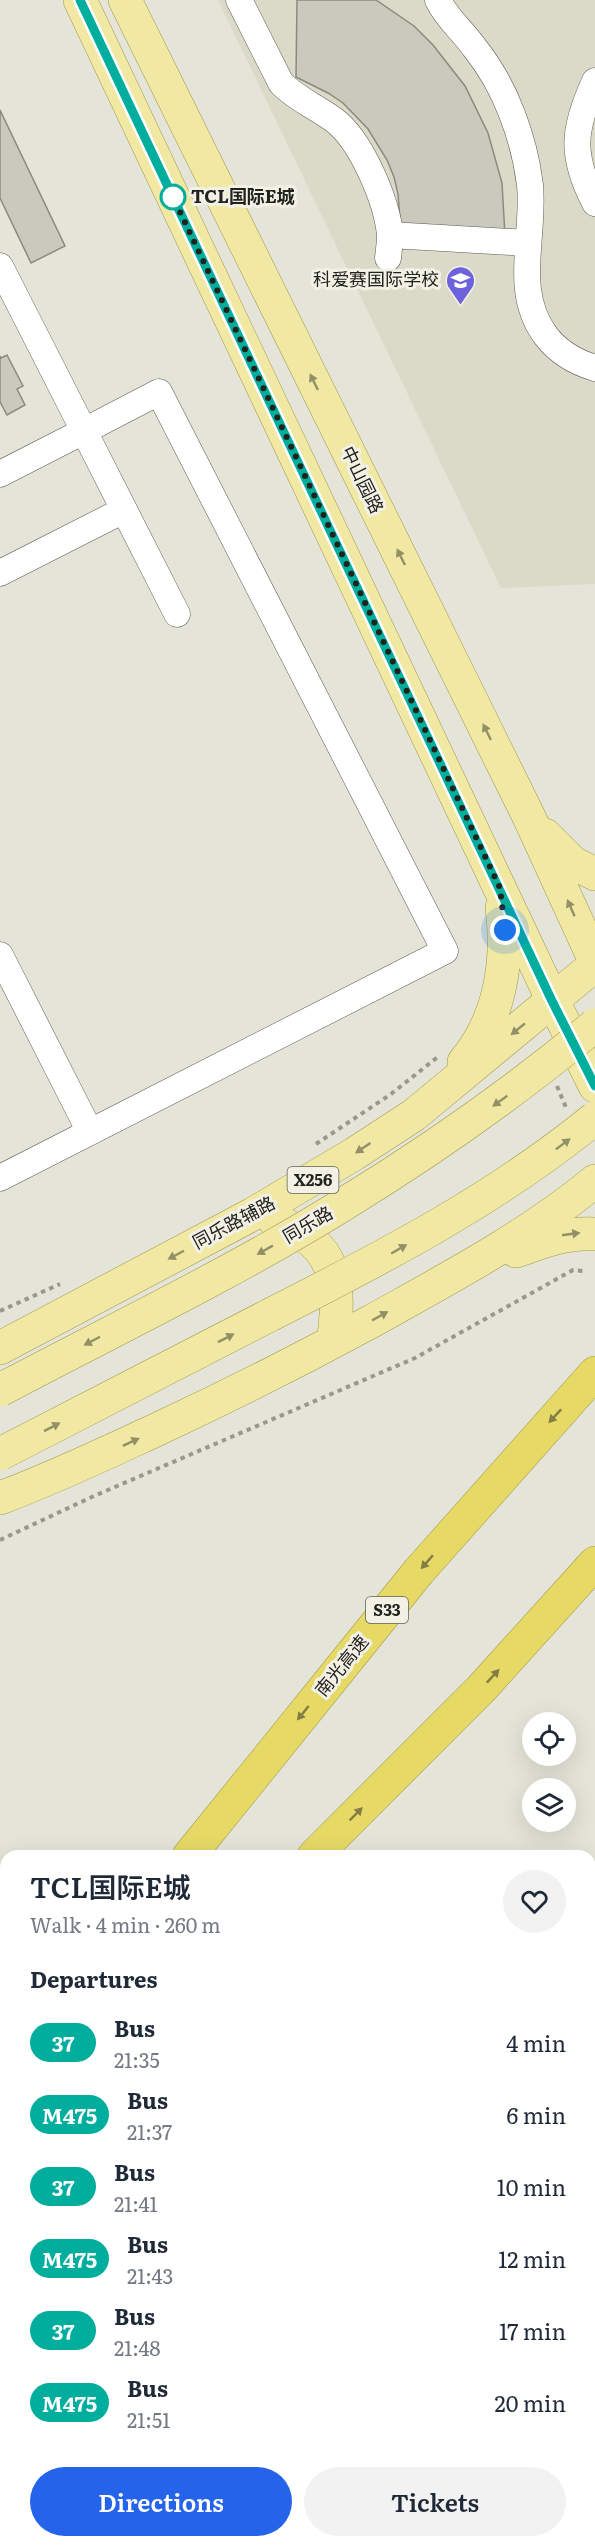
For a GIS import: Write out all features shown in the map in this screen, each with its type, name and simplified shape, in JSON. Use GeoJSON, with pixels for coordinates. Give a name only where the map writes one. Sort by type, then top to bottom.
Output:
{"type":"FeatureCollection","features":[{"type":"Feature","properties":{"kind":"highway","name":"南光高速"},"geometry":{"type":"LineString","coordinates":[[194,1850],[419,1571],[595,1372]]}},
{"type":"Feature","properties":{"kind":"highway"},"geometry":{"type":"LineString","coordinates":[[320,1850],[488,1681],[595,1563]]}},
{"type":"Feature","properties":{"kind":"main road"},"geometry":{"type":"LineString","coordinates":[[80,0],[552,1001],[595,1086]]}},
{"type":"Feature","properties":{"kind":"main road","name":"中山园路"},"geometry":{"type":"LineString","coordinates":[[125,0],[529,817],[595,963]]}},
{"type":"Feature","properties":{"kind":"main road"},"geometry":{"type":"LineString","coordinates":[[529,817],[573,863],[595,874]]}},
{"type":"Feature","properties":{"kind":"main road"},"geometry":{"type":"LineString","coordinates":[[414,1114],[466,1059],[488,1026],[499,994],[504,964],[505,930],[500,888]]}},
{"type":"Feature","properties":{"kind":"main road","name":"同乐路辅路"},"geometry":{"type":"LineString","coordinates":[[0,1348],[310,1182],[414,1114],[595,963]]}},
{"type":"Feature","properties":{"kind":"main road","name":"同乐路"},"geometry":{"type":"LineString","coordinates":[[0,1390],[268,1249],[343,1205],[479,1116],[536,1074],[595,1025]]}},
{"type":"Feature","properties":{"kind":"main road"},"geometry":{"type":"LineString","coordinates":[[0,1454],[388,1255],[502,1187],[564,1143],[583,1119]]}},
{"type":"Feature","properties":{"kind":"main road"},"geometry":{"type":"LineString","coordinates":[[0,1498],[77,1467],[255,1383],[333,1342],[475,1264],[595,1181]]}},
{"type":"Feature","properties":{"kind":"main road"},"geometry":{"type":"LineString","coordinates":[[252,1214],[295,1229],[311,1240],[323,1254],[333,1273],[338,1294],[338,1313],[333,1342]]}},
{"type":"Feature","properties":{"kind":"main road"},"geometry":{"type":"LineString","coordinates":[[475,1264],[557,1236],[578,1233],[595,1234]]}},
{"type":"Feature","properties":{"kind":"street"},"geometry":{"type":"LineString","coordinates":[[239,0],[281,83],[291,93],[333,119],[347,131],[359,149],[377,191],[389,246],[528,243]]}},
{"type":"Feature","properties":{"kind":"street"},"geometry":{"type":"LineString","coordinates":[[438,0],[450,21],[473,45],[494,73],[512,113],[523,148],[530,186],[527,289],[531,309],[540,328],[555,347],[572,359],[595,368]]}},
{"type":"Feature","properties":{"kind":"street"},"geometry":{"type":"LineString","coordinates":[[595,81],[577,127],[577,157],[595,203]]}},
{"type":"Feature","properties":{"kind":"street"},"geometry":{"type":"LineString","coordinates":[[0,266],[177,614]]}},
{"type":"Feature","properties":{"kind":"street"},"geometry":{"type":"LineString","coordinates":[[0,474],[159,392],[445,951],[0,1178]]}},
{"type":"Feature","properties":{"kind":"street"},"geometry":{"type":"LineString","coordinates":[[0,573],[124,510]]}},
{"type":"Feature","properties":{"kind":"street"},"geometry":{"type":"LineString","coordinates":[[0,955],[90,1132]]}},
{"type":"Feature","properties":{"kind":"path"},"geometry":{"type":"LineString","coordinates":[[306,1150],[391,1094],[447,1050]]}},
{"type":"Feature","properties":{"kind":"path"},"geometry":{"type":"LineString","coordinates":[[554,1080],[583,1119]]}},
{"type":"Feature","properties":{"kind":"path"},"geometry":{"type":"LineString","coordinates":[[0,1540],[94,1496],[415,1358],[573,1270],[583,1271]]}},
{"type":"Feature","properties":{"kind":"path"},"geometry":{"type":"LineString","coordinates":[[0,1311],[69,1280]]}},
{"type":"Feature","properties":{"kind":"shaded area","name":"科爱赛国际学校"},"geometry":{"type":"Polygon","coordinates":[[[218,0],[595,0],[595,584],[501,588],[218,0]]]}},
{"type":"Feature","properties":{"kind":"building"},"geometry":{"type":"Polygon","coordinates":[[[297,0],[376,0],[414,26],[433,45],[465,86],[488,133],[502,183],[505,236],[401,231],[394,177],[387,160],[368,129],[343,103],[296,77],[297,0]]]}},
{"type":"Feature","properties":{"kind":"building"},"geometry":{"type":"Polygon","coordinates":[[[0,110],[65,246],[31,263],[0,198],[0,110]]]}},
{"type":"Feature","properties":{"kind":"building"},"geometry":{"type":"Polygon","coordinates":[[[7,355],[23,386],[17,389],[25,405],[7,415],[0,402],[0,356],[1,358],[7,355]]]}},
{"type":"Feature","properties":{"kind":"bus line","name":"37"},"geometry":{"type":"LineString","coordinates":[[80,0],[552,1001],[595,1086]]}},
{"type":"Feature","properties":{"kind":"place","name":"TCL国际E城"},"geometry":{"type":"Point","coordinates":[173,197]}},
{"type":"Feature","properties":{"kind":"place","name":"科爱赛国际学校"},"geometry":{"type":"Point","coordinates":[460,306]}},
{"type":"Feature","properties":{"kind":"route"},"geometry":{"type":"LineString","coordinates":[[173,197],[172,195],[500,888],[505,930]]}}]}
